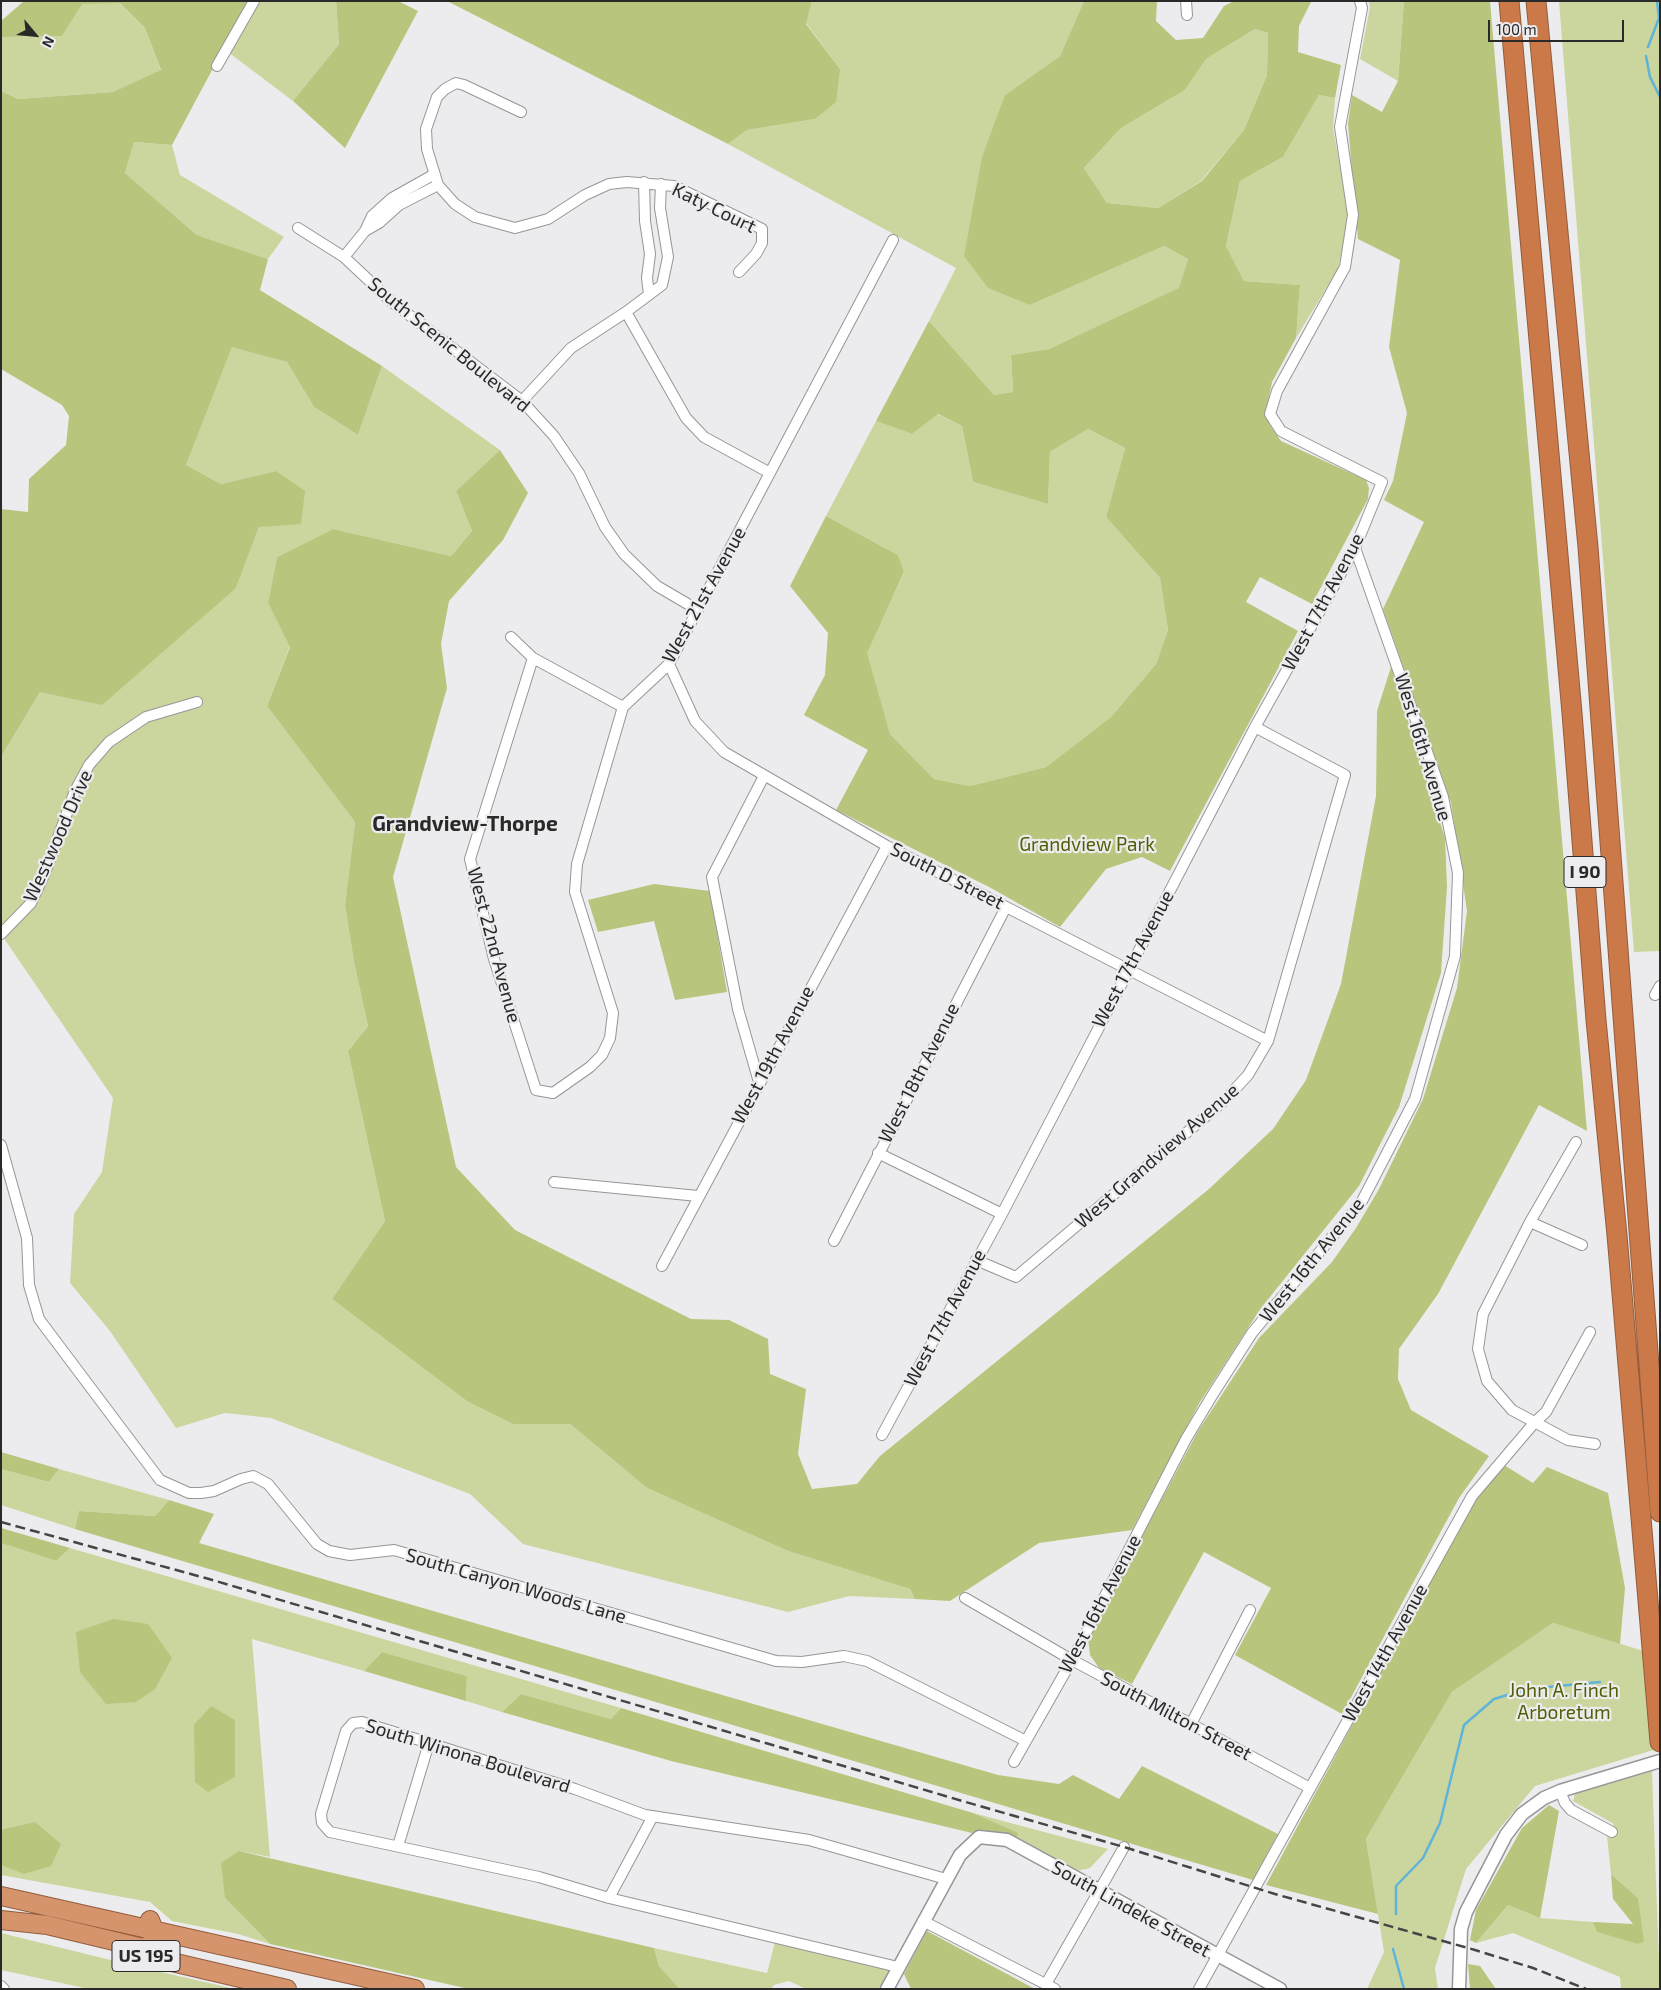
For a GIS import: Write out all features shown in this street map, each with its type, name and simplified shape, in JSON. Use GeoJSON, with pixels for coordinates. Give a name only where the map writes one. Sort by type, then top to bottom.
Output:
{"type":"FeatureCollection","features":[{"type":"Feature","properties":{"kind":"highway","name":"I 90"},"geometry":{"type":"LineString","coordinates":[[1508,1],[1572,712],[1596,1020],[1618,1235],[1660,1742]]}},
{"type":"Feature","properties":{"kind":"highway","name":"I 90"},"geometry":{"type":"LineString","coordinates":[[1536,1],[1588,548],[1660,1512]]}},
{"type":"Feature","properties":{"kind":"highway"},"geometry":{"type":"LineString","coordinates":[[1,1888],[147,1918],[152,1921],[156,1930],[152,1944],[143,1948],[47,1925],[3,1921]]}},
{"type":"Feature","properties":{"kind":"highway","name":"US 195"},"geometry":{"type":"LineString","coordinates":[[1,1896],[415,1989]]}},
{"type":"Feature","properties":{"kind":"highway","name":"US 195"},"geometry":{"type":"LineString","coordinates":[[3,1921],[45,1933],[287,1989]]}},
{"type":"Feature","properties":{"kind":"street"},"geometry":{"type":"LineString","coordinates":[[217,66],[254,1]]}},
{"type":"Feature","properties":{"kind":"street"},"geometry":{"type":"LineString","coordinates":[[1186,1],[1187,15]]}},
{"type":"Feature","properties":{"kind":"street","name":"West 17th Avenue"},"geometry":{"type":"LineString","coordinates":[[882,1435],[1002,1214],[1128,968],[1256,727],[1355,548],[1382,482],[1281,431],[1270,414],[1276,391],[1344,267],[1353,215],[1340,127],[1362,8],[1360,1]]}},
{"type":"Feature","properties":{"kind":"street","name":"Katy Court"},"geometry":{"type":"LineString","coordinates":[[521,112],[456,83],[445,89],[437,97],[426,129],[427,150],[433,175],[438,185],[455,204],[474,217],[515,228],[548,219],[585,194],[609,184],[644,182],[661,184],[687,191],[762,229],[762,243],[756,254],[739,272]]}},
{"type":"Feature","properties":{"kind":"street"},"geometry":{"type":"LineString","coordinates":[[344,257],[365,231],[372,216],[392,198],[433,175]]}},
{"type":"Feature","properties":{"kind":"street"},"geometry":{"type":"LineString","coordinates":[[644,182],[644,221],[650,254],[647,278],[649,294]]}},
{"type":"Feature","properties":{"kind":"street"},"geometry":{"type":"LineString","coordinates":[[522,401],[571,348],[626,312],[662,285],[667,269],[667,248],[660,208],[661,184]]}},
{"type":"Feature","properties":{"kind":"street"},"geometry":{"type":"LineString","coordinates":[[365,231],[379,223],[399,205],[438,185]]}},
{"type":"Feature","properties":{"kind":"street","name":"South Scenic Boulevard"},"geometry":{"type":"LineString","coordinates":[[298,228],[344,257],[392,302],[522,401],[554,436],[579,473],[605,528],[624,554],[657,586],[698,610]]}},
{"type":"Feature","properties":{"kind":"street","name":"West 21st Avenue"},"geometry":{"type":"LineString","coordinates":[[623,707],[669,664],[893,240]]}},
{"type":"Feature","properties":{"kind":"street"},"geometry":{"type":"LineString","coordinates":[[626,312],[686,418],[704,436],[770,473]]}},
{"type":"Feature","properties":{"kind":"street","name":"West 16th Avenue"},"geometry":{"type":"LineString","coordinates":[[1014,1762],[1072,1660],[1186,1439],[1213,1394],[1252,1333],[1362,1201],[1414,1099],[1456,956],[1458,873],[1443,797],[1355,548]]}},
{"type":"Feature","properties":{"kind":"street"},"geometry":{"type":"LineString","coordinates":[[511,637],[533,658],[623,707]]}},
{"type":"Feature","properties":{"kind":"street","name":"West 22nd Avenue"},"geometry":{"type":"LineString","coordinates":[[533,658],[470,859],[494,959],[536,1090],[553,1093],[590,1067],[602,1055],[610,1038],[614,1013],[574,892],[577,864],[623,707]]}},
{"type":"Feature","properties":{"kind":"street","name":"South D Street"},"geometry":{"type":"LineString","coordinates":[[669,664],[695,721],[710,740],[724,752],[887,846],[1268,1041]]}},
{"type":"Feature","properties":{"kind":"street","name":"Westwood Drive"},"geometry":{"type":"LineString","coordinates":[[1,934],[30,903],[45,873],[75,791],[89,765],[109,742],[146,717],[196,702]]}},
{"type":"Feature","properties":{"kind":"street","name":"West Grandview Avenue"},"geometry":{"type":"LineString","coordinates":[[976,1260],[1016,1277],[1224,1101],[1248,1075],[1268,1041],[1345,775],[1256,727]]}},
{"type":"Feature","properties":{"kind":"street"},"geometry":{"type":"LineString","coordinates":[[758,1082],[738,1009],[712,877],[764,776]]}},
{"type":"Feature","properties":{"kind":"street","name":"West 19th Avenue"},"geometry":{"type":"LineString","coordinates":[[662,1266],[758,1082],[887,846]]}},
{"type":"Feature","properties":{"kind":"street","name":"West 18th Avenue"},"geometry":{"type":"LineString","coordinates":[[834,1241],[1006,907]]}},
{"type":"Feature","properties":{"kind":"street"},"geometry":{"type":"LineString","coordinates":[[1576,1142],[1530,1222],[1483,1314],[1478,1349],[1487,1382],[1512,1410],[1568,1440],[1595,1444]]}},
{"type":"Feature","properties":{"kind":"street","name":"South Canyon Woods Lane"},"geometry":{"type":"LineString","coordinates":[[1,1145],[27,1238],[29,1285],[39,1318],[160,1480],[189,1493],[201,1493],[214,1491],[241,1479],[253,1476],[260,1478],[268,1484],[317,1544],[329,1551],[350,1555],[394,1550],[776,1662],[802,1662],[844,1656],[867,1661],[1026,1741]]}},
{"type":"Feature","properties":{"kind":"street"},"geometry":{"type":"LineString","coordinates":[[878,1153],[1002,1214]]}},
{"type":"Feature","properties":{"kind":"street"},"geometry":{"type":"LineString","coordinates":[[554,1182],[698,1196]]}},
{"type":"Feature","properties":{"kind":"street"},"geometry":{"type":"LineString","coordinates":[[1530,1222],[1582,1245]]}},
{"type":"Feature","properties":{"kind":"street","name":"West 14th Avenue"},"geometry":{"type":"LineString","coordinates":[[1199,1989],[1472,1496],[1535,1422],[1546,1412],[1590,1332]]}},
{"type":"Feature","properties":{"kind":"street","name":"South Milton Street"},"geometry":{"type":"LineString","coordinates":[[965,1598],[1072,1660],[1310,1788]]}},
{"type":"Feature","properties":{"kind":"street"},"geometry":{"type":"LineString","coordinates":[[1191,1724],[1250,1610]]}},
{"type":"Feature","properties":{"kind":"street","name":"South Winona Boulevard"},"geometry":{"type":"LineString","coordinates":[[898,1967],[609,1898],[539,1877],[330,1832],[322,1824],[321,1814],[346,1731],[353,1723],[362,1722],[653,1816],[808,1840],[946,1879]]}},
{"type":"Feature","properties":{"kind":"street"},"geometry":{"type":"LineString","coordinates":[[398,1846],[429,1743]]}},
{"type":"Feature","properties":{"kind":"street"},"geometry":{"type":"LineString","coordinates":[[1458,1989],[1461,1929],[1469,1905],[1513,1825],[1532,1806],[1560,1790],[1660,1761]]}},
{"type":"Feature","properties":{"kind":"street"},"geometry":{"type":"LineString","coordinates":[[1560,1790],[1565,1804],[1571,1810],[1612,1832]]}},
{"type":"Feature","properties":{"kind":"street"},"geometry":{"type":"LineString","coordinates":[[609,1898],[653,1816]]}},
{"type":"Feature","properties":{"kind":"street","name":"South Lindeke Street"},"geometry":{"type":"LineString","coordinates":[[946,1879],[960,1855],[979,1837],[1006,1840],[1218,1957],[1280,1989]]}},
{"type":"Feature","properties":{"kind":"street"},"geometry":{"type":"LineString","coordinates":[[923,1921],[1050,1986],[1124,1847]]}},
{"type":"Feature","properties":{"kind":"street"},"geometry":{"type":"LineString","coordinates":[[887,1989],[946,1879]]}},
{"type":"Feature","properties":{"kind":"green space"},"geometry":{"type":"Polygon","coordinates":[[[24,1],[249,1],[172,145],[134,142],[125,173],[197,235],[268,259],[260,290],[382,366],[358,435],[314,407],[287,362],[232,347],[186,465],[221,484],[276,471],[305,491],[301,524],[259,527],[236,588],[102,705],[40,692],[1,757],[1,509],[28,512],[29,479],[66,445],[69,416],[62,405],[1,369],[1,91],[18,99],[113,92],[161,70],[145,28],[120,3],[82,4],[62,36],[1,37],[1,21],[24,1]]]}},
{"type":"Feature","properties":{"kind":"green space"},"geometry":{"type":"Polygon","coordinates":[[[249,1],[336,1],[339,44],[293,101],[224,49],[249,1]]]}},
{"type":"Feature","properties":{"kind":"green space"},"geometry":{"type":"Polygon","coordinates":[[[336,1],[398,1],[418,11],[345,148],[293,101],[339,44],[336,1]]]}},
{"type":"Feature","properties":{"kind":"green space"},"geometry":{"type":"Polygon","coordinates":[[[447,1],[812,1],[806,24],[840,69],[836,102],[815,119],[747,130],[728,144],[447,1]]]}},
{"type":"Feature","properties":{"kind":"green space"},"geometry":{"type":"Polygon","coordinates":[[[812,1],[1084,1],[1060,56],[1005,95],[1030,305],[1164,246],[1188,259],[1179,289],[1049,349],[1011,355],[1013,392],[994,395],[929,321],[956,268],[728,144],[747,130],[815,119],[840,69],[806,23],[812,1]]]}},
{"type":"Feature","properties":{"kind":"green space","name":"Grandview Park"},"geometry":{"type":"Polygon","coordinates":[[[1084,1],[1157,1],[1156,21],[1176,40],[1203,38],[1224,6],[1234,1],[1311,2],[1299,26],[1298,52],[1341,65],[1335,98],[1319,95],[1283,157],[1240,181],[1226,246],[1244,281],[1300,285],[1296,338],[1272,382],[1267,406],[1269,424],[1281,441],[1366,480],[1369,488],[1368,499],[1312,604],[1260,577],[1246,602],[1298,631],[1170,871],[1142,857],[1106,869],[1060,927],[991,888],[836,810],[868,750],[804,715],[825,675],[828,633],[790,586],[826,516],[898,555],[904,572],[867,653],[890,734],[934,779],[970,786],[1046,767],[1111,717],[1156,664],[1168,630],[1160,578],[1106,517],[1125,448],[1088,429],[1050,452],[1048,504],[973,482],[962,426],[938,414],[912,434],[876,421],[929,321],[994,395],[1013,392],[1011,355],[1049,349],[1179,288],[1188,259],[1164,246],[1030,305],[988,288],[964,256],[982,157],[1005,95],[1060,56],[1084,1]],[[1255,29],[1206,59],[1185,90],[1121,128],[1084,168],[1107,203],[1158,208],[1202,181],[1244,130],[1267,75],[1268,33],[1255,29]]]}},
{"type":"Feature","properties":{"kind":"green space"},"geometry":{"type":"Polygon","coordinates":[[[1369,1],[1404,1],[1398,81],[1360,59],[1370,7],[1369,1]]]}},
{"type":"Feature","properties":{"kind":"green space"},"geometry":{"type":"Polygon","coordinates":[[[1404,1],[1490,1],[1587,1131],[1539,1105],[1438,1294],[1399,1349],[1398,1379],[1411,1410],[1489,1456],[1459,1498],[1342,1714],[1235,1655],[1271,1588],[1204,1552],[1132,1684],[1099,1668],[1090,1655],[1088,1638],[1198,1431],[1259,1338],[1332,1262],[1356,1228],[1379,1189],[1423,1099],[1457,988],[1467,911],[1451,803],[1383,609],[1424,522],[1384,500],[1393,481],[1407,413],[1389,347],[1400,260],[1358,239],[1348,124],[1352,95],[1382,112],[1398,81],[1404,1]]]}},
{"type":"Feature","properties":{"kind":"green space"},"geometry":{"type":"Polygon","coordinates":[[[1559,1],[1660,1],[1660,951],[1634,952],[1559,1]]]}},
{"type":"Feature","properties":{"kind":"green space"},"geometry":{"type":"Polygon","coordinates":[[[82,3],[120,3],[145,28],[161,71],[113,92],[18,99],[1,91],[1,37],[62,36],[82,3]]]}},
{"type":"Feature","properties":{"kind":"green space"},"geometry":{"type":"Polygon","coordinates":[[[1255,29],[1268,33],[1267,75],[1244,130],[1201,181],[1158,208],[1107,203],[1084,168],[1121,128],[1185,90],[1206,59],[1255,29]]]}},
{"type":"Feature","properties":{"kind":"green space"},"geometry":{"type":"Polygon","coordinates":[[[1319,95],[1335,98],[1333,128],[1349,217],[1338,269],[1296,338],[1300,285],[1244,281],[1226,246],[1240,181],[1283,157],[1319,95]]]}},
{"type":"Feature","properties":{"kind":"green space"},"geometry":{"type":"Polygon","coordinates":[[[134,142],[172,145],[180,175],[284,237],[268,259],[197,235],[125,173],[134,142]]]}},
{"type":"Feature","properties":{"kind":"green space"},"geometry":{"type":"Polygon","coordinates":[[[232,346],[287,362],[314,407],[358,435],[382,366],[500,450],[456,491],[472,531],[451,556],[333,529],[277,557],[268,603],[290,646],[267,706],[355,822],[345,905],[354,962],[368,1026],[348,1051],[385,1221],[332,1299],[468,1402],[513,1424],[570,1424],[647,1488],[788,1551],[910,1589],[915,1599],[849,1596],[788,1612],[523,1544],[470,1494],[271,1418],[225,1413],[176,1428],[110,1331],[70,1283],[74,1214],[102,1172],[113,1098],[1,934],[1,757],[40,692],[236,588],[259,527],[276,471],[221,484],[186,465],[232,346]]]}},
{"type":"Feature","properties":{"kind":"green space"},"geometry":{"type":"Polygon","coordinates":[[[937,414],[962,426],[973,482],[1048,504],[1050,452],[1088,429],[1125,448],[1106,517],[1160,578],[1168,630],[1156,664],[1111,717],[1046,767],[970,786],[934,779],[890,734],[866,653],[904,573],[898,555],[826,516],[876,421],[912,434],[937,414]]]}},
{"type":"Feature","properties":{"kind":"green space"},"geometry":{"type":"Polygon","coordinates":[[[500,450],[528,493],[503,540],[449,601],[441,644],[447,688],[393,877],[456,1167],[515,1230],[691,1319],[729,1320],[768,1339],[770,1374],[806,1389],[798,1454],[812,1489],[857,1484],[880,1456],[1209,1189],[1273,1129],[1306,1080],[1341,984],[1376,796],[1377,711],[1391,667],[1445,838],[1447,887],[1441,973],[1399,1107],[1359,1186],[1261,1308],[1200,1402],[1132,1530],[1039,1543],[950,1601],[915,1599],[910,1589],[788,1551],[647,1488],[570,1424],[513,1424],[468,1402],[332,1299],[385,1221],[348,1051],[368,1026],[354,962],[345,905],[355,822],[267,706],[290,647],[268,603],[277,557],[333,529],[451,556],[472,531],[456,491],[500,450]]]}},
{"type":"Feature","properties":{"kind":"green space"},"geometry":{"type":"Polygon","coordinates":[[[654,884],[710,891],[727,992],[675,1000],[654,921],[598,932],[588,900],[654,884]]]}},
{"type":"Feature","properties":{"kind":"green space"},"geometry":{"type":"Polygon","coordinates":[[[1,1452],[59,1469],[49,1482],[1,1469],[1,1452]]]}},
{"type":"Feature","properties":{"kind":"green space"},"geometry":{"type":"Polygon","coordinates":[[[1504,1465],[1533,1483],[1547,1467],[1608,1493],[1625,1588],[1620,1644],[1553,1623],[1452,1692],[1366,1839],[1378,1914],[1266,1885],[1477,1493],[1504,1465]]]}},
{"type":"Feature","properties":{"kind":"green space"},"geometry":{"type":"Polygon","coordinates":[[[1,1469],[49,1482],[59,1469],[169,1500],[155,1516],[79,1511],[75,1529],[1,1505],[1,1469]]]}},
{"type":"Feature","properties":{"kind":"green space"},"geometry":{"type":"Polygon","coordinates":[[[169,1500],[214,1514],[199,1543],[998,1775],[1059,1784],[1073,1775],[1119,1799],[1142,1766],[1278,1834],[1253,1880],[75,1529],[79,1511],[155,1516],[169,1500]]]}},
{"type":"Feature","properties":{"kind":"green space"},"geometry":{"type":"Polygon","coordinates":[[[1,1528],[70,1548],[56,1561],[1,1543],[1,1528]]]}},
{"type":"Feature","properties":{"kind":"green space"},"geometry":{"type":"Polygon","coordinates":[[[1,1543],[56,1561],[70,1548],[621,1708],[611,1719],[521,1694],[502,1712],[466,1701],[467,1676],[382,1652],[364,1671],[252,1639],[270,1857],[239,1851],[225,1898],[270,1944],[238,1934],[172,1921],[150,1902],[1,1875],[1,1543]]]}},
{"type":"Feature","properties":{"kind":"green space"},"geometry":{"type":"Polygon","coordinates":[[[113,1619],[148,1624],[172,1658],[155,1689],[136,1702],[106,1704],[80,1672],[76,1632],[113,1619]]]}},
{"type":"Feature","properties":{"kind":"green space","name":"John A. Finch Arboretum"},"geometry":{"type":"Polygon","coordinates":[[[1553,1623],[1660,1656],[1660,1748],[1535,1786],[1466,1869],[1435,1968],[1438,1989],[1367,1989],[1384,1952],[1366,1839],[1452,1692],[1553,1623]]]}},
{"type":"Feature","properties":{"kind":"green space"},"geometry":{"type":"Polygon","coordinates":[[[382,1652],[467,1676],[466,1701],[364,1671],[382,1652]]]}},
{"type":"Feature","properties":{"kind":"green space"},"geometry":{"type":"Polygon","coordinates":[[[521,1694],[611,1719],[621,1708],[973,1813],[1019,1833],[1016,1838],[976,1831],[972,1833],[671,1761],[502,1712],[521,1694]]]}},
{"type":"Feature","properties":{"kind":"green space"},"geometry":{"type":"Polygon","coordinates":[[[211,1706],[235,1720],[235,1777],[208,1792],[195,1782],[194,1725],[211,1706]]]}},
{"type":"Feature","properties":{"kind":"green space"},"geometry":{"type":"Polygon","coordinates":[[[1652,1771],[1660,1989],[1621,1989],[1620,1977],[1513,1933],[1476,1943],[1508,1905],[1540,1918],[1593,1922],[1598,1932],[1637,1944],[1638,1898],[1611,1874],[1607,1836],[1614,1824],[1573,1801],[1575,1794],[1652,1771]]]}},
{"type":"Feature","properties":{"kind":"green space"},"geometry":{"type":"Polygon","coordinates":[[[1549,1805],[1559,1811],[1540,1918],[1508,1905],[1476,1943],[1470,1940],[1476,1910],[1522,1828],[1549,1805]]]}},
{"type":"Feature","properties":{"kind":"green space"},"geometry":{"type":"Polygon","coordinates":[[[973,1813],[1108,1849],[1090,1868],[1077,1871],[1016,1838],[1019,1833],[973,1813]]]}},
{"type":"Feature","properties":{"kind":"green space"},"geometry":{"type":"Polygon","coordinates":[[[35,1822],[61,1844],[51,1866],[24,1874],[1,1865],[1,1830],[35,1822]]]}},
{"type":"Feature","properties":{"kind":"green space"},"geometry":{"type":"Polygon","coordinates":[[[239,1851],[654,1948],[659,1966],[680,1989],[469,1989],[270,1944],[225,1898],[221,1863],[239,1851]]]}},
{"type":"Feature","properties":{"kind":"green space"},"geometry":{"type":"Polygon","coordinates":[[[1611,1874],[1638,1898],[1644,1942],[1637,1944],[1597,1932],[1593,1922],[1633,1924],[1613,1899],[1611,1874]]]}},
{"type":"Feature","properties":{"kind":"green space"},"geometry":{"type":"Polygon","coordinates":[[[927,1931],[1035,1989],[911,1989],[904,1974],[927,1931]]]}},
{"type":"Feature","properties":{"kind":"green space"},"geometry":{"type":"Polygon","coordinates":[[[1,1933],[235,1989],[89,1989],[1,1970],[1,1933]]]}},
{"type":"Feature","properties":{"kind":"green space"},"geometry":{"type":"Polygon","coordinates":[[[775,1942],[892,1968],[880,1989],[806,1989],[789,1981],[774,1985],[771,1989],[680,1989],[659,1966],[654,1948],[767,1973],[775,1942]]]}},
{"type":"Feature","properties":{"kind":"green space"},"geometry":{"type":"Polygon","coordinates":[[[1468,1964],[1480,1966],[1496,1989],[1470,1989],[1468,1964]]]}},
{"type":"Feature","properties":{"kind":"waterway"},"geometry":{"type":"LineString","coordinates":[[1648,47],[1659,18],[1657,1]]}},
{"type":"Feature","properties":{"kind":"waterway"},"geometry":{"type":"LineString","coordinates":[[1646,56],[1650,77],[1660,97]]}},
{"type":"Feature","properties":{"kind":"waterway"},"geometry":{"type":"LineString","coordinates":[[1396,1914],[1396,1886],[1423,1858],[1440,1823],[1464,1725],[1494,1699],[1527,1689],[1600,1682]]}},
{"type":"Feature","properties":{"kind":"waterway"},"geometry":{"type":"LineString","coordinates":[[1393,1949],[1404,1989]]}},
{"type":"Feature","properties":{"kind":"railway"},"geometry":{"type":"LineString","coordinates":[[1,1522],[209,1579],[1124,1847],[1275,1894],[1475,1950],[1533,1968],[1586,1989]]}},
{"type":"Feature","properties":{"kind":"district","name":"Grandview-Thorpe"},"geometry":{"type":"Point","coordinates":[465,824]}}]}
